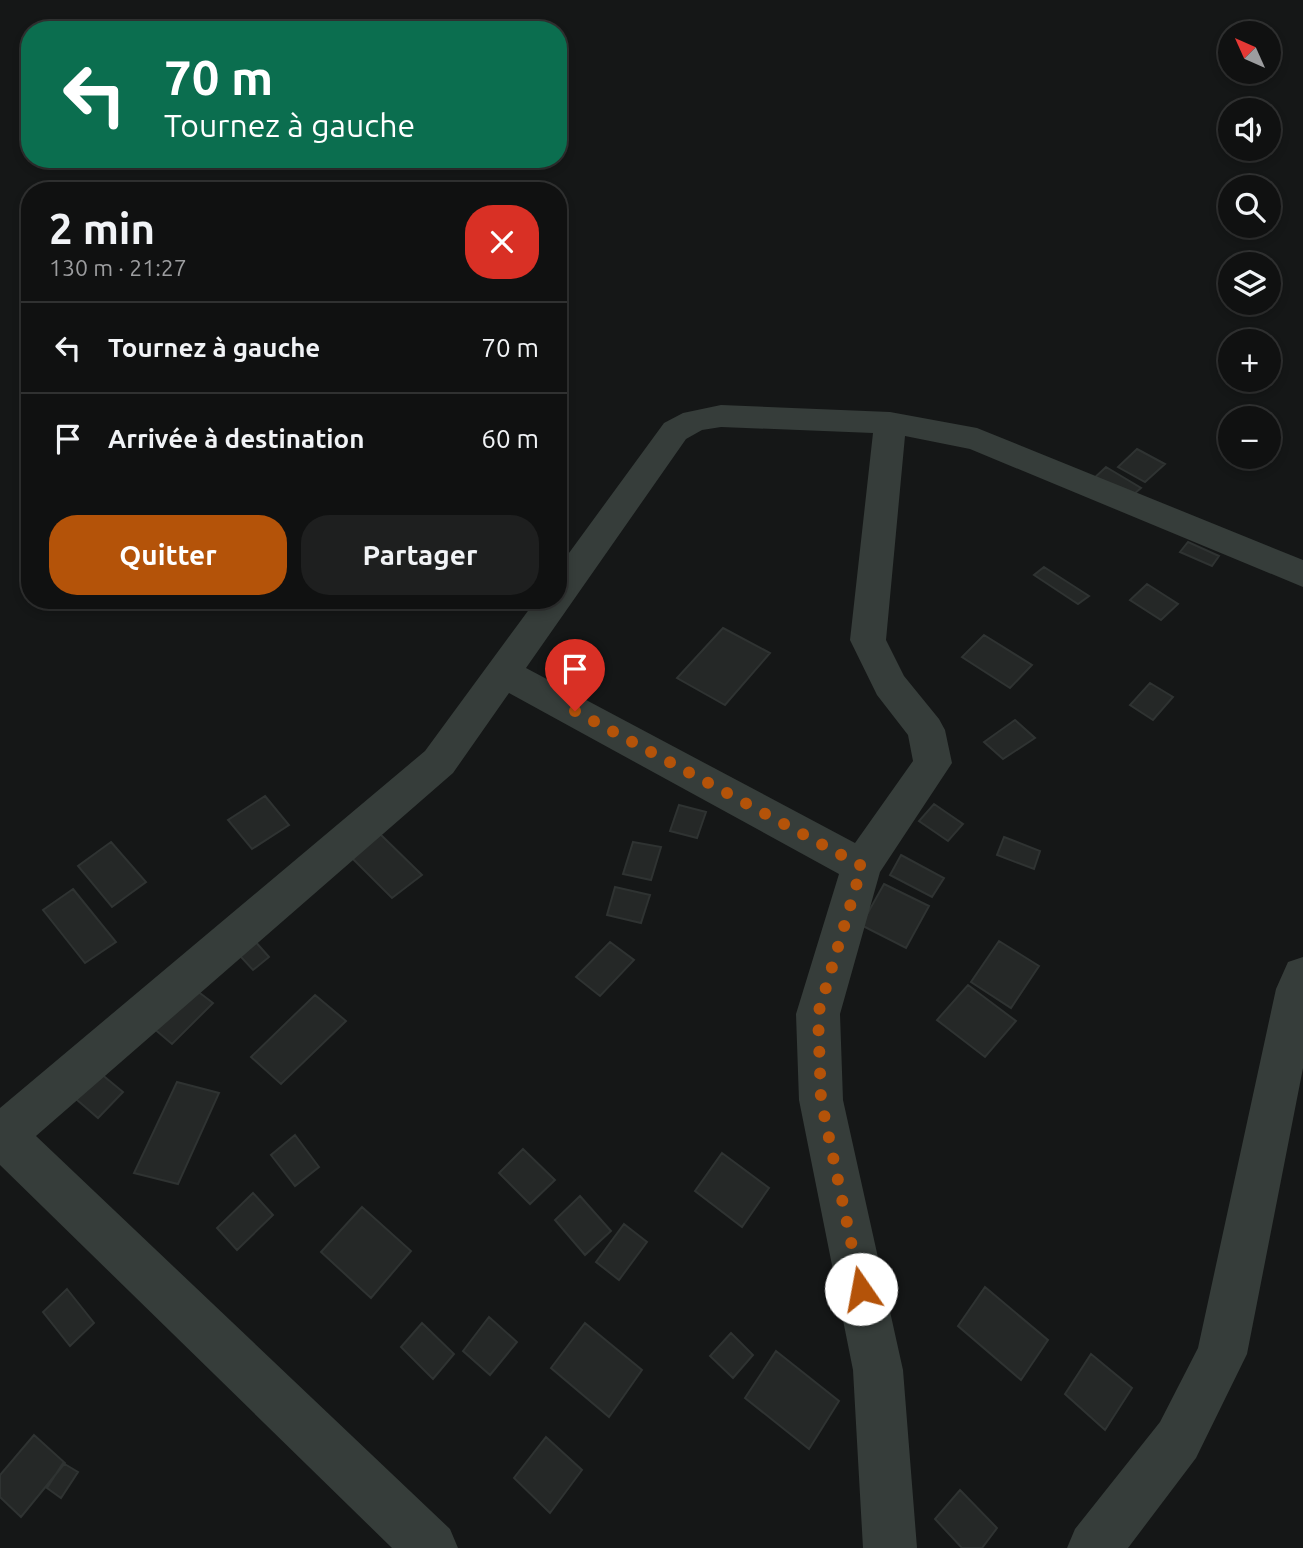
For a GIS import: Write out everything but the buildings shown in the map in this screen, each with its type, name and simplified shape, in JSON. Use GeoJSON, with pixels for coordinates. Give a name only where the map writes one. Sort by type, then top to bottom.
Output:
{"type":"FeatureCollection","features":[{"type":"Feature","properties":{"kind":"street"},"geometry":{"type":"LineString","coordinates":[[567,582],[675,431],[694,421],[721,416],[890,423],[976,439],[1303,574]]}},
{"type":"Feature","properties":{"kind":"street"},"geometry":{"type":"LineString","coordinates":[[890,423],[868,639],[890,685],[926,730],[933,763],[862,866],[818,1014],[821,1100],[878,1370],[890,1548]]}},
{"type":"Feature","properties":{"kind":"street"},"geometry":{"type":"LineString","coordinates":[[431,1548],[1,1135],[439,762],[549,609]]}},
{"type":"Feature","properties":{"kind":"street"},"geometry":{"type":"LineString","coordinates":[[503,673],[862,866]]}},
{"type":"Feature","properties":{"kind":"street"},"geometry":{"type":"LineString","coordinates":[[1094,1548],[1178,1440],[1222,1354],[1297,989],[1303,976]]}},
{"type":"Feature","properties":{"kind":"route"},"geometry":{"type":"LineString","coordinates":[[575,711],[862,866],[818,1014],[821,1100],[861,1289]]}}]}
